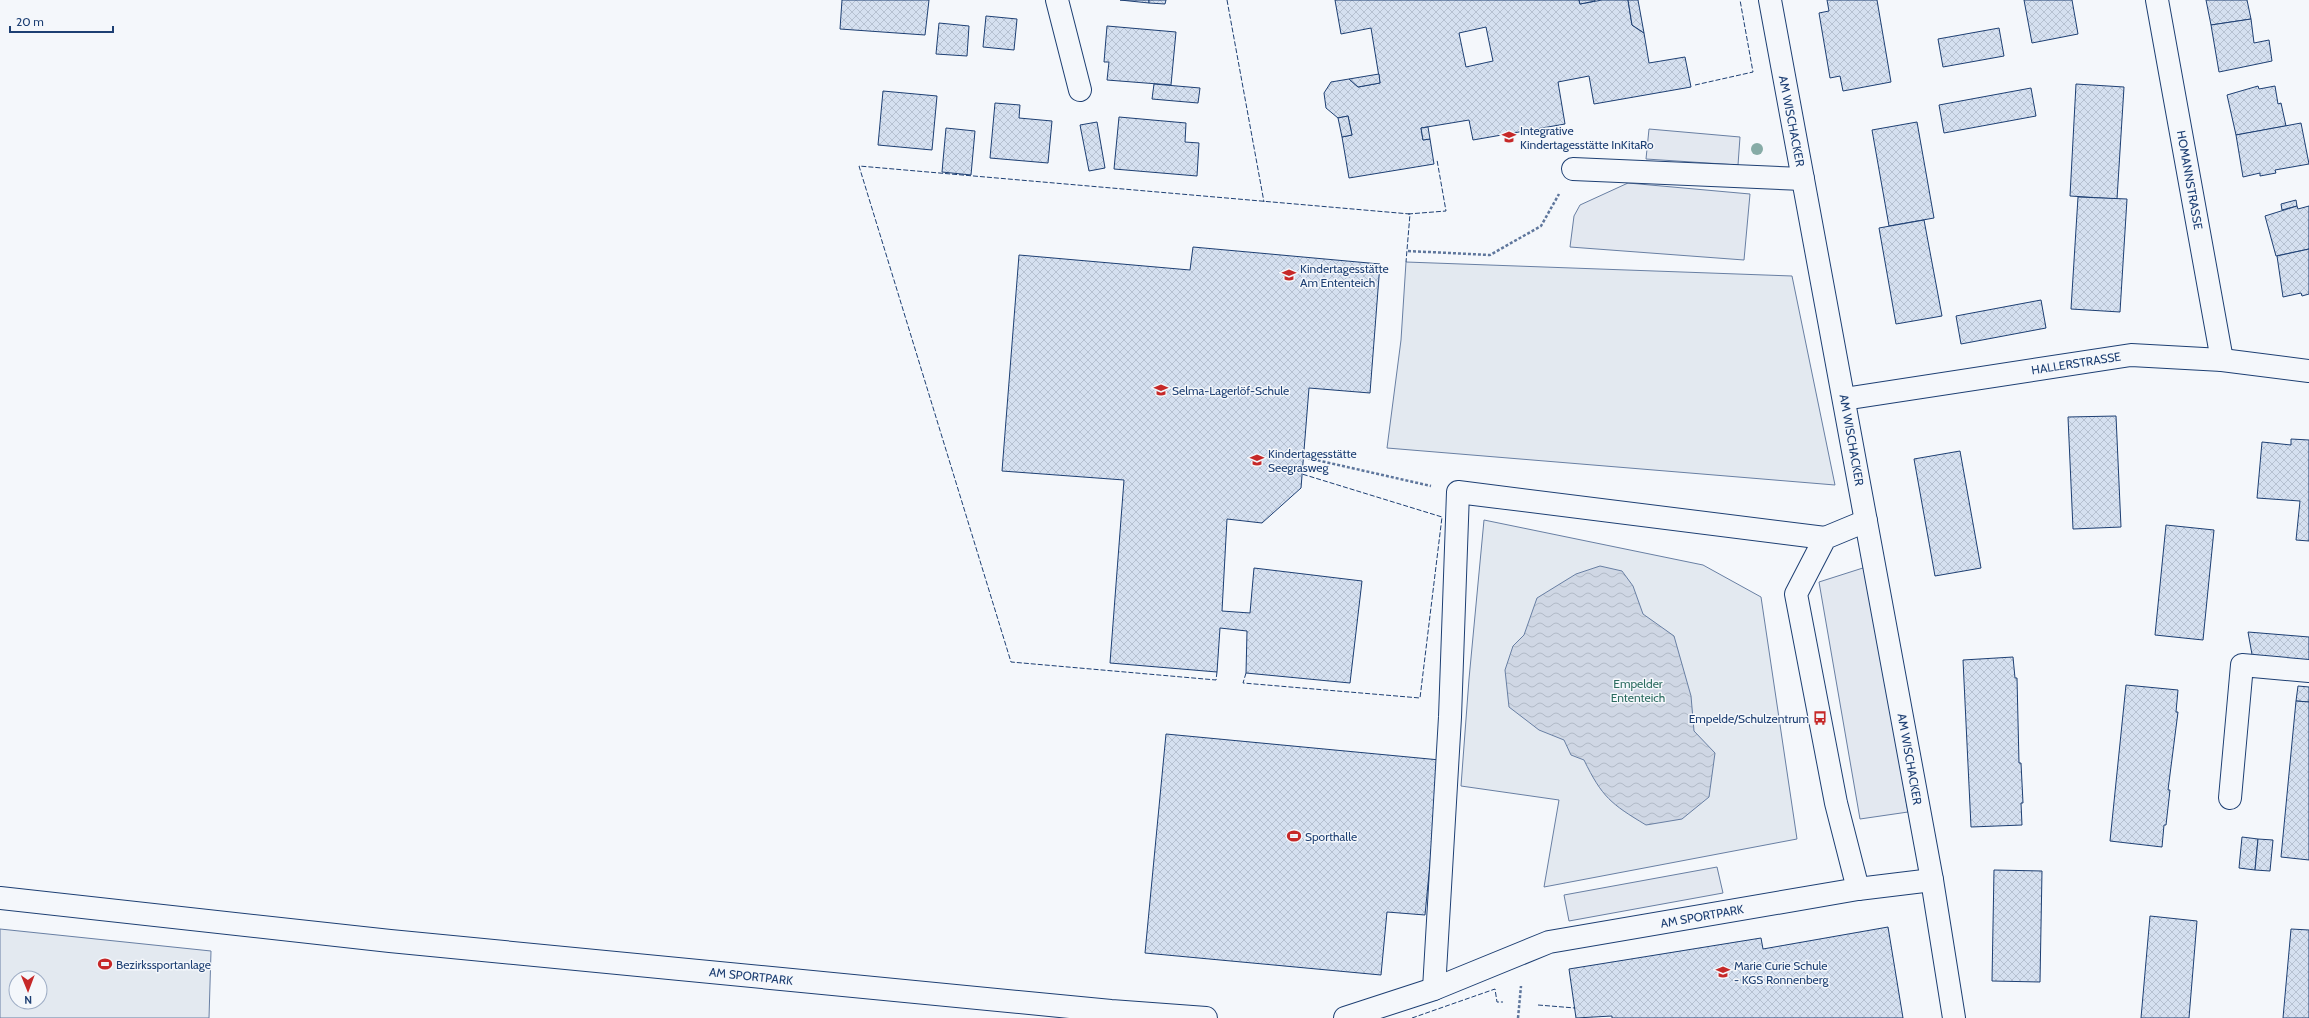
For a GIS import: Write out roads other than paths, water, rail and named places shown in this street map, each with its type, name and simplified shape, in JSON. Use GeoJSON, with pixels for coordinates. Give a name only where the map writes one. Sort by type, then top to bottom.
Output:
{"type":"FeatureCollection","features":[{"type":"Feature","properties":{"kind":"street"},"geometry":{"type":"LineString","coordinates":[[1057,0],[1080,90]]}},
{"type":"Feature","properties":{"kind":"street","name":"AM WISCHACKER"},"geometry":{"type":"LineString","coordinates":[[1770,0],[1932,880]]}},
{"type":"Feature","properties":{"kind":"street","name":"HOMANNSTRASSE"},"geometry":{"type":"LineString","coordinates":[[2157,0],[2222,360]]}},
{"type":"Feature","properties":{"kind":"street"},"geometry":{"type":"LineString","coordinates":[[1574,169],[1803,179]]}},
{"type":"Feature","properties":{"kind":"street","name":"HALLERSTRASSE"},"geometry":{"type":"LineString","coordinates":[[1844,399],[2131,355],[2222,360],[2309,371]]}},
{"type":"Feature","properties":{"kind":"street"},"geometry":{"type":"LineString","coordinates":[[1434,988],[1450,717],[1458,492],[1825,538],[1866,521]]}},
{"type":"Feature","properties":{"kind":"street"},"geometry":{"type":"LineString","coordinates":[[1825,538],[1796,594],[1836,803],[1858,889]]}},
{"type":"Feature","properties":{"kind":"street"},"geometry":{"type":"LineString","coordinates":[[2230,798],[2242,665],[2309,670]]}},
{"type":"Feature","properties":{"kind":"street"},"geometry":{"type":"LineString","coordinates":[[1932,880],[1954,1018]]}},
{"type":"Feature","properties":{"kind":"street","name":"AM SPORTPARK"},"geometry":{"type":"LineString","coordinates":[[1345,1018],[1434,988],[1549,942],[1858,889],[1932,880]]}},
{"type":"Feature","properties":{"kind":"street","name":"AM SPORTPARK"},"geometry":{"type":"LineString","coordinates":[[0,898],[390,941],[1111,1015],[1206,1018]]}},
{"type":"Feature","properties":{"kind":"water"},"geometry":{"type":"Polygon","coordinates":[[[1600,566],[1622,571],[1633,586],[1643,614],[1674,636],[1691,696],[1694,731],[1715,753],[1709,797],[1682,819],[1646,825],[1634,818],[1616,805],[1602,791],[1590,773],[1584,760],[1571,755],[1564,740],[1539,730],[1509,707],[1505,670],[1513,646],[1524,635],[1537,598],[1576,574],[1600,566]]]}},
{"type":"Feature","properties":{"kind":"place","name":"Integrative Kindertagesstätte InKitaRo"},"geometry":{"type":"Point","coordinates":[1509,137]}},
{"type":"Feature","properties":{"kind":"place","name":"Kindertagesstätte Am Ententeich"},"geometry":{"type":"Point","coordinates":[1289,275]}},
{"type":"Feature","properties":{"kind":"place","name":"Selma-Lagerlöf-Schule"},"geometry":{"type":"Point","coordinates":[1161,390]}},
{"type":"Feature","properties":{"kind":"place","name":"Kindertagesstätte Seegrasweg"},"geometry":{"type":"Point","coordinates":[1257,460]}},
{"type":"Feature","properties":{"kind":"place","name":"Empelde/Schulzentrum"},"geometry":{"type":"Point","coordinates":[1820,718]}},
{"type":"Feature","properties":{"kind":"place","name":"Sporthalle"},"geometry":{"type":"Point","coordinates":[1294,836]}},
{"type":"Feature","properties":{"kind":"place","name":"Bezirkssportanlage"},"geometry":{"type":"Point","coordinates":[105,964]}},
{"type":"Feature","properties":{"kind":"place","name":"Marie Curie Schule - KGS Ronnenberg"},"geometry":{"type":"Point","coordinates":[1723,972]}},
{"type":"Feature","properties":{"kind":"park label","name":"Empelder Ententeich"},"geometry":{"type":"Point","coordinates":[1638,690]}}]}
